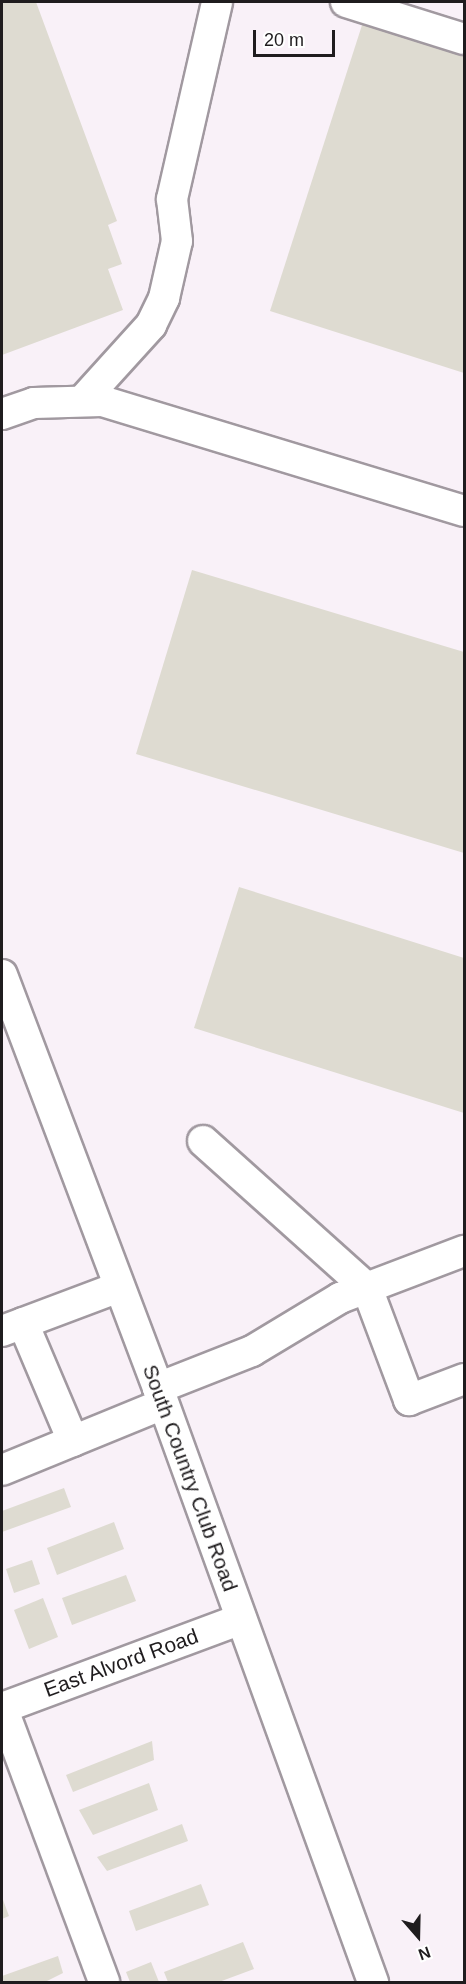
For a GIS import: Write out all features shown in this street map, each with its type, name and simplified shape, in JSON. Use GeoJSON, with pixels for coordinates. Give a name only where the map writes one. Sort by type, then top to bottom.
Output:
{"type":"FeatureCollection","features":[{"type":"Feature","properties":{"kind":"street"},"geometry":{"type":"LineString","coordinates":[[84,399],[151,325],[164,298],[177,241],[172,199],[217,2]]}},
{"type":"Feature","properties":{"kind":"street"},"geometry":{"type":"LineString","coordinates":[[346,2],[465,39]]}},
{"type":"Feature","properties":{"kind":"street"},"geometry":{"type":"LineString","coordinates":[[2,414],[34,403],[84,399],[465,511]]}},
{"type":"Feature","properties":{"kind":"street","name":"South Country Club Road"},"geometry":{"type":"LineString","coordinates":[[3,981],[12,1043],[119,1287],[373,1983]]}},
{"type":"Feature","properties":{"kind":"street"},"geometry":{"type":"LineString","coordinates":[[202,1141],[367,1288],[409,1400],[465,1379]]}},
{"type":"Feature","properties":{"kind":"street"},"geometry":{"type":"LineString","coordinates":[[2,1470],[107,1427],[160,1396],[252,1351],[340,1298],[465,1251]]}},
{"type":"Feature","properties":{"kind":"street"},"geometry":{"type":"LineString","coordinates":[[73,1441],[12,1327],[119,1287]]}},
{"type":"Feature","properties":{"kind":"street","name":"East Alvord Road"},"geometry":{"type":"LineString","coordinates":[[2,1707],[241,1619]]}},
{"type":"Feature","properties":{"kind":"street"},"geometry":{"type":"LineString","coordinates":[[2,1707],[104,1983]]}},
{"type":"Feature","properties":{"kind":"building"},"geometry":{"type":"Polygon","coordinates":[[[2,2],[36,2],[117,221],[108,225],[122,264],[108,269],[123,310],[2,355],[2,2]]]}},
{"type":"Feature","properties":{"kind":"building"},"geometry":{"type":"Polygon","coordinates":[[[363,22],[464,54],[464,373],[270,311],[363,22]]]}},
{"type":"Feature","properties":{"kind":"building"},"geometry":{"type":"Polygon","coordinates":[[[192,570],[464,652],[464,853],[136,754],[192,570]]]}},
{"type":"Feature","properties":{"kind":"building"},"geometry":{"type":"Polygon","coordinates":[[[239,887],[464,958],[464,1113],[194,1028],[239,887]]]}},
{"type":"Feature","properties":{"kind":"building"},"geometry":{"type":"Polygon","coordinates":[[[64,1488],[71,1507],[2,1532],[2,1511],[64,1488]]]}},
{"type":"Feature","properties":{"kind":"building"},"geometry":{"type":"Polygon","coordinates":[[[114,1522],[124,1549],[57,1575],[47,1548],[114,1522]]]}},
{"type":"Feature","properties":{"kind":"building"},"geometry":{"type":"Polygon","coordinates":[[[32,1560],[40,1584],[14,1593],[6,1569],[32,1560]]]}},
{"type":"Feature","properties":{"kind":"building"},"geometry":{"type":"Polygon","coordinates":[[[126,1575],[136,1601],[72,1625],[62,1598],[126,1575]]]}},
{"type":"Feature","properties":{"kind":"building"},"geometry":{"type":"Polygon","coordinates":[[[43,1598],[58,1637],[29,1649],[14,1610],[43,1598]]]}},
{"type":"Feature","properties":{"kind":"building"},"geometry":{"type":"Polygon","coordinates":[[[152,1741],[154,1760],[73,1792],[66,1775],[152,1741]]]}},
{"type":"Feature","properties":{"kind":"building"},"geometry":{"type":"Polygon","coordinates":[[[149,1783],[158,1810],[93,1835],[79,1810],[149,1783]]]}},
{"type":"Feature","properties":{"kind":"building"},"geometry":{"type":"Polygon","coordinates":[[[182,1824],[188,1841],[107,1871],[97,1857],[182,1824]]]}},
{"type":"Feature","properties":{"kind":"building"},"geometry":{"type":"Polygon","coordinates":[[[201,1884],[209,1905],[136,1931],[129,1911],[201,1884]]]}},
{"type":"Feature","properties":{"kind":"building"},"geometry":{"type":"Polygon","coordinates":[[[2,1897],[9,1916],[2,1919],[2,1897]]]}},
{"type":"Feature","properties":{"kind":"building"},"geometry":{"type":"Polygon","coordinates":[[[243,1942],[254,1969],[219,1982],[168,1982],[164,1972],[243,1942]]]}},
{"type":"Feature","properties":{"kind":"building"},"geometry":{"type":"Polygon","coordinates":[[[58,1956],[63,1973],[45,1982],[2,1982],[2,1976],[58,1956]]]}},
{"type":"Feature","properties":{"kind":"building"},"geometry":{"type":"Polygon","coordinates":[[[151,1962],[159,1982],[130,1982],[126,1972],[151,1962]]]}}]}
